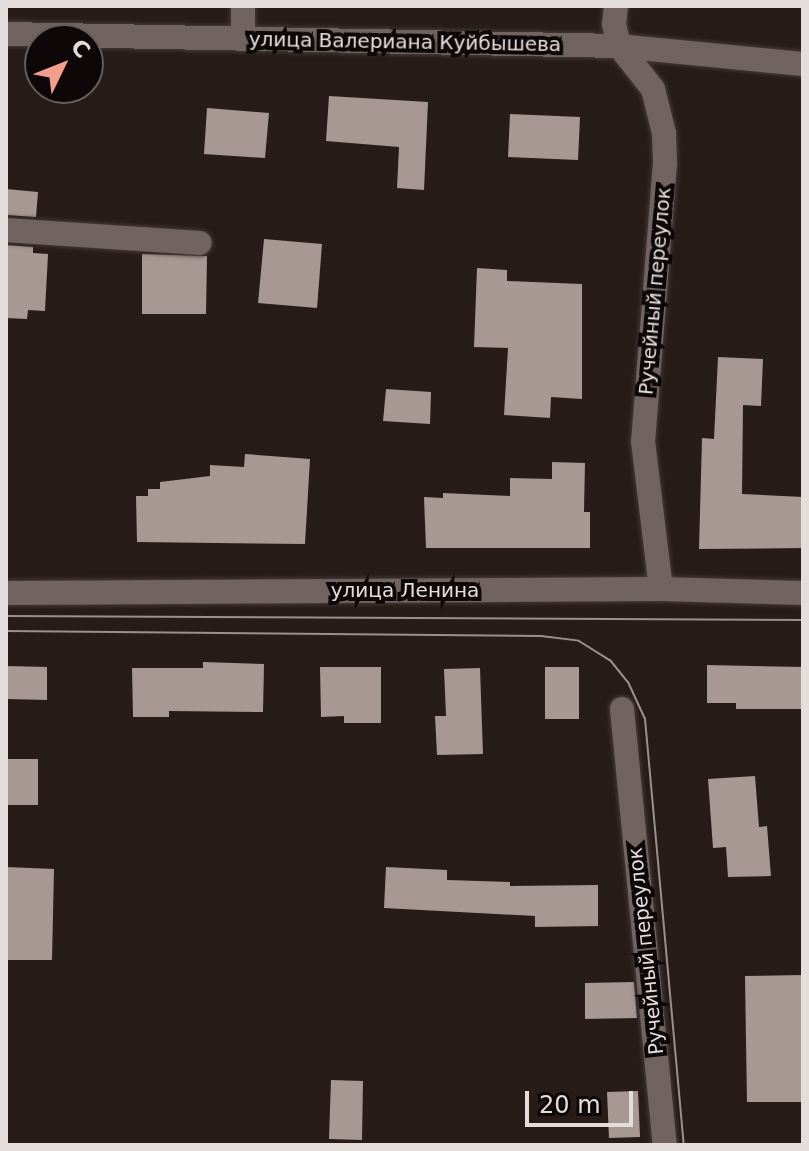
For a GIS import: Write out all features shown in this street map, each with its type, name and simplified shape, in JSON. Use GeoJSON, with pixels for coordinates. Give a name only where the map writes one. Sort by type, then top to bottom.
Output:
{"type":"FeatureCollection","features":[{"type":"Feature","properties":{"kind":"street"},"geometry":{"type":"LineString","coordinates":[[243,6],[243,39]]}},
{"type":"Feature","properties":{"kind":"street"},"geometry":{"type":"LineString","coordinates":[[616,6],[614,24],[619,46]]}},
{"type":"Feature","properties":{"kind":"street","name":"улица Валериана Куйбышева"},"geometry":{"type":"LineString","coordinates":[[6,34],[619,46],[803,64]]}},
{"type":"Feature","properties":{"kind":"street","name":"Ручейный переулок"},"geometry":{"type":"LineString","coordinates":[[619,46],[653,89],[664,133],[665,163],[643,441],[661,589]]}},
{"type":"Feature","properties":{"kind":"street"},"geometry":{"type":"LineString","coordinates":[[6,230],[200,243]]}},
{"type":"Feature","properties":{"kind":"street","name":"улица Ленина"},"geometry":{"type":"LineString","coordinates":[[6,593],[661,589],[803,593]]}},
{"type":"Feature","properties":{"kind":"street","name":"Ручейный переулок"},"geometry":{"type":"LineString","coordinates":[[622,709],[665,1145]]}},
{"type":"Feature","properties":{"kind":"building"},"geometry":{"type":"Polygon","coordinates":[[[329,96],[428,102],[424,190],[397,188],[399,147],[326,141],[329,96]]]}},
{"type":"Feature","properties":{"kind":"building"},"geometry":{"type":"Polygon","coordinates":[[[207,108],[269,113],[265,158],[204,154],[207,108]]]}},
{"type":"Feature","properties":{"kind":"building"},"geometry":{"type":"Polygon","coordinates":[[[510,114],[580,117],[578,160],[508,157],[510,114]]]}},
{"type":"Feature","properties":{"kind":"building"},"geometry":{"type":"Polygon","coordinates":[[[6,189],[38,192],[36,217],[6,215],[6,189]]]}},
{"type":"Feature","properties":{"kind":"building"},"geometry":{"type":"Polygon","coordinates":[[[264,239],[322,244],[317,308],[258,303],[264,239]]]}},
{"type":"Feature","properties":{"kind":"building"},"geometry":{"type":"Polygon","coordinates":[[[6,245],[33,247],[33,253],[48,254],[45,311],[28,310],[27,319],[6,318],[6,245]]]}},
{"type":"Feature","properties":{"kind":"building"},"geometry":{"type":"Polygon","coordinates":[[[142,254],[207,256],[206,314],[142,314],[142,254]]]}},
{"type":"Feature","properties":{"kind":"building"},"geometry":{"type":"Polygon","coordinates":[[[477,268],[507,270],[507,281],[582,284],[582,399],[551,397],[550,418],[504,415],[508,348],[474,347],[477,268]]]}},
{"type":"Feature","properties":{"kind":"building"},"geometry":{"type":"Polygon","coordinates":[[[718,357],[763,359],[761,406],[743,405],[742,494],[803,497],[803,548],[699,549],[702,438],[714,439],[718,357]]]}},
{"type":"Feature","properties":{"kind":"building"},"geometry":{"type":"Polygon","coordinates":[[[386,389],[431,392],[430,424],[383,421],[386,389]]]}},
{"type":"Feature","properties":{"kind":"building"},"geometry":{"type":"Polygon","coordinates":[[[245,454],[310,459],[305,544],[137,542],[136,496],[148,496],[148,489],[160,489],[160,482],[210,476],[210,465],[244,467],[245,454]]]}},
{"type":"Feature","properties":{"kind":"building"},"geometry":{"type":"Polygon","coordinates":[[[552,462],[585,463],[584,512],[590,512],[590,548],[426,548],[424,497],[443,498],[443,493],[510,496],[510,478],[552,479],[552,462]]]}},
{"type":"Feature","properties":{"kind":"building"},"geometry":{"type":"Polygon","coordinates":[[[203,662],[264,664],[263,712],[169,711],[169,717],[133,717],[132,668],[203,668],[203,662]]]}},
{"type":"Feature","properties":{"kind":"building"},"geometry":{"type":"Polygon","coordinates":[[[707,665],[803,667],[803,709],[736,709],[736,703],[707,703],[707,665]]]}},
{"type":"Feature","properties":{"kind":"building"},"geometry":{"type":"Polygon","coordinates":[[[6,666],[47,667],[47,700],[6,699],[6,666]]]}},
{"type":"Feature","properties":{"kind":"building"},"geometry":{"type":"Polygon","coordinates":[[[320,667],[381,667],[381,723],[344,723],[344,716],[321,717],[320,667]]]}},
{"type":"Feature","properties":{"kind":"building"},"geometry":{"type":"Polygon","coordinates":[[[545,667],[579,667],[579,719],[545,719],[545,667]]]}},
{"type":"Feature","properties":{"kind":"building"},"geometry":{"type":"Polygon","coordinates":[[[480,668],[483,754],[437,755],[435,716],[446,716],[444,669],[480,668]]]}},
{"type":"Feature","properties":{"kind":"building"},"geometry":{"type":"Polygon","coordinates":[[[6,759],[38,759],[38,805],[6,805],[6,759]]]}},
{"type":"Feature","properties":{"kind":"building"},"geometry":{"type":"Polygon","coordinates":[[[755,776],[759,827],[767,826],[771,876],[728,877],[726,847],[713,848],[708,779],[755,776]]]}},
{"type":"Feature","properties":{"kind":"building"},"geometry":{"type":"Polygon","coordinates":[[[6,867],[54,869],[52,960],[6,960],[6,867]]]}},
{"type":"Feature","properties":{"kind":"building"},"geometry":{"type":"Polygon","coordinates":[[[386,867],[447,870],[447,880],[510,882],[510,886],[598,885],[598,926],[535,927],[535,916],[384,908],[386,867]]]}},
{"type":"Feature","properties":{"kind":"building"},"geometry":{"type":"Polygon","coordinates":[[[803,975],[803,1102],[747,1102],[745,976],[803,975]]]}},
{"type":"Feature","properties":{"kind":"building"},"geometry":{"type":"Polygon","coordinates":[[[634,982],[637,1018],[585,1019],[585,983],[634,982]]]}},
{"type":"Feature","properties":{"kind":"building"},"geometry":{"type":"Polygon","coordinates":[[[331,1080],[363,1081],[362,1140],[329,1139],[331,1080]]]}},
{"type":"Feature","properties":{"kind":"building"},"geometry":{"type":"Polygon","coordinates":[[[638,1091],[640,1137],[609,1138],[607,1092],[638,1091]]]}},
{"type":"Feature","properties":{"kind":"tram line"},"geometry":{"type":"LineString","coordinates":[[6,616],[803,620]]}},
{"type":"Feature","properties":{"kind":"tram line"},"geometry":{"type":"LineString","coordinates":[[6,631],[541,636],[579,641],[610,660],[628,682],[645,719],[684,1145]]}}]}
